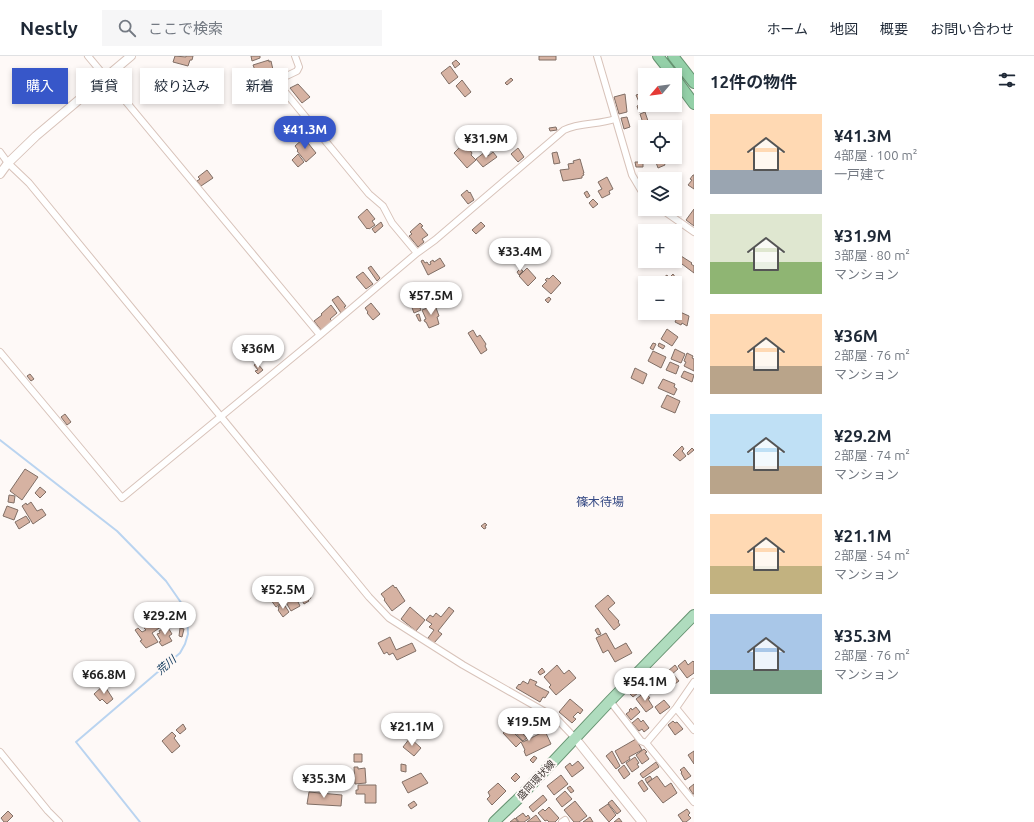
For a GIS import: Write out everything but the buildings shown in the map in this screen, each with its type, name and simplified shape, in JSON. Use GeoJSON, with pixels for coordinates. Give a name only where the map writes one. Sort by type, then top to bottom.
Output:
{"type":"FeatureCollection","features":[{"type":"Feature","properties":{"kind":"highway"},"geometry":{"type":"LineString","coordinates":[[658,56],[667,68]]}},
{"type":"Feature","properties":{"kind":"highway"},"geometry":{"type":"LineString","coordinates":[[673,56],[694,83]]}},
{"type":"Feature","properties":{"kind":"highway"},"geometry":{"type":"LineString","coordinates":[[682,88],[694,104]]}},
{"type":"Feature","properties":{"kind":"main road","name":"盛岡環状線"},"geometry":{"type":"LineString","coordinates":[[494,822],[518,799],[610,701],[694,615]]}},
{"type":"Feature","properties":{"kind":"street"},"geometry":{"type":"LineString","coordinates":[[88,56],[98,68]]}},
{"type":"Feature","properties":{"kind":"street"},"geometry":{"type":"LineString","coordinates":[[117,68],[131,56]]}},
{"type":"Feature","properties":{"kind":"street"},"geometry":{"type":"LineString","coordinates":[[295,56],[299,67],[297,71],[276,81],[369,194],[383,206],[392,223],[417,253]]}},
{"type":"Feature","properties":{"kind":"street"},"geometry":{"type":"LineString","coordinates":[[597,56],[632,175],[638,185]]}},
{"type":"Feature","properties":{"kind":"street"},"geometry":{"type":"LineString","coordinates":[[0,174],[8,163],[36,136],[76,102]]}},
{"type":"Feature","properties":{"kind":"street"},"geometry":{"type":"LineString","coordinates":[[128,104],[320,335]]}},
{"type":"Feature","properties":{"kind":"street"},"geometry":{"type":"LineString","coordinates":[[0,352],[122,498],[417,253],[435,240],[564,130],[574,125],[605,122],[615,119]]}},
{"type":"Feature","properties":{"kind":"street"},"geometry":{"type":"LineString","coordinates":[[0,152],[8,163],[29,183],[369,597],[389,618],[463,665],[556,718],[575,738],[642,822]]}},
{"type":"Feature","properties":{"kind":"street"},"geometry":{"type":"LineString","coordinates":[[671,216],[694,232]]}},
{"type":"Feature","properties":{"kind":"street"},"geometry":{"type":"LineString","coordinates":[[646,743],[676,708],[694,682]]}},
{"type":"Feature","properties":{"kind":"street"},"geometry":{"type":"LineString","coordinates":[[610,701],[694,802]]}},
{"type":"Feature","properties":{"kind":"street"},"geometry":{"type":"LineString","coordinates":[[676,708],[694,730]]}},
{"type":"Feature","properties":{"kind":"street"},"geometry":{"type":"LineString","coordinates":[[0,752],[48,811],[59,822]]}},
{"type":"Feature","properties":{"kind":"street"},"geometry":{"type":"LineString","coordinates":[[562,822],[565,820],[566,822]]}},
{"type":"Feature","properties":{"kind":"waterway","name":"荒川"},"geometry":{"type":"LineString","coordinates":[[0,440],[117,531],[166,581],[187,614],[188,634],[180,653],[76,742],[140,822]]}},
{"type":"Feature","properties":{"kind":"district","name":"篠木待場"},"geometry":{"type":"Point","coordinates":[600,501]}}]}
